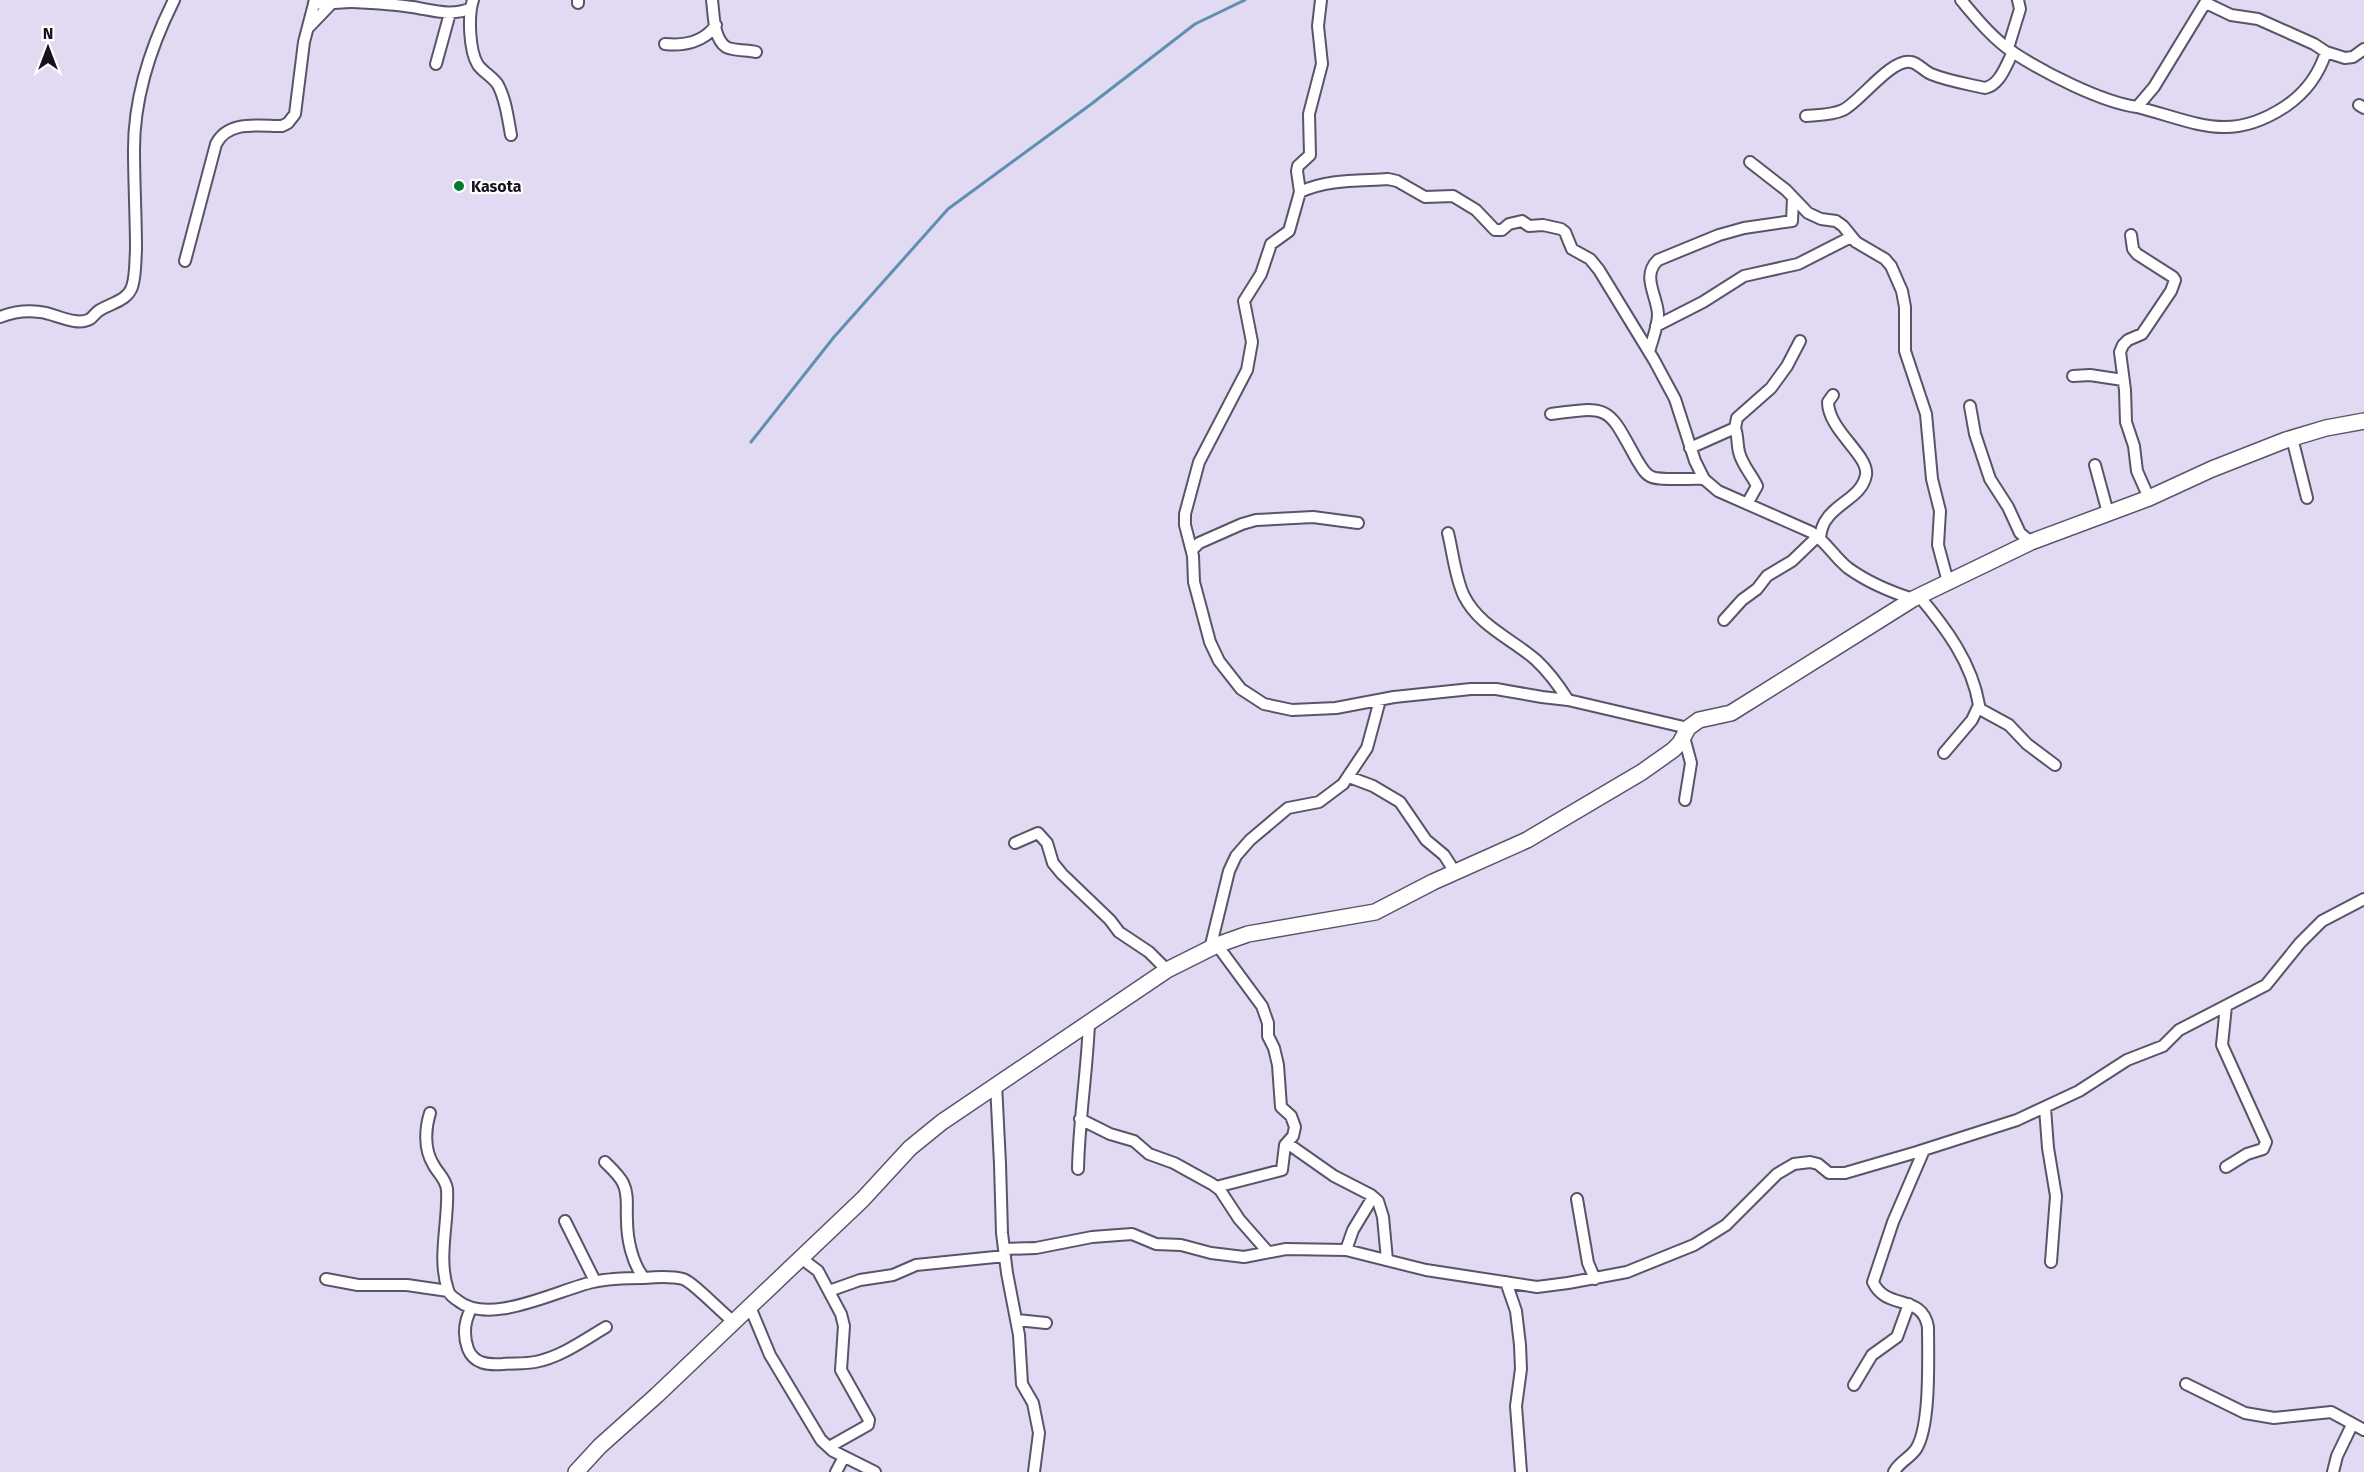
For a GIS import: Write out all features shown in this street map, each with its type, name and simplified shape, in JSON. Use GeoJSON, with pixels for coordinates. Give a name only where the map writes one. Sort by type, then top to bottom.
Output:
{"type":"FeatureCollection","features":[{"type":"Feature","properties":{"kind":"street"},"geometry":{"type":"LineString","coordinates":[[0,317],[19,312],[42,312],[83,321],[105,307],[117,303],[131,289],[135,265],[134,146],[136,121],[147,63],[156,36],[174,0]]}},
{"type":"Feature","properties":{"kind":"street"},"geometry":{"type":"LineString","coordinates":[[712,0],[718,35],[726,46],[756,52]]}},
{"type":"Feature","properties":{"kind":"street"},"geometry":{"type":"LineString","coordinates":[[1321,0],[1318,26],[1322,64],[1311,106],[1310,155],[1298,166],[1300,192],[1288,231],[1271,244],[1261,274],[1244,301],[1252,342],[1247,370],[1199,462],[1185,513],[1185,525],[1192,550],[1194,582],[1210,642],[1219,661],[1241,689],[1264,704],[1292,710],[1336,708],[1471,689],[1496,689],[1542,698],[1568,700],[1686,732]]}},
{"type":"Feature","properties":{"kind":"street"},"geometry":{"type":"LineString","coordinates":[[1961,0],[1979,21],[2011,50],[2084,90],[2183,122],[2232,128],[2262,121],[2300,96],[2323,64],[2326,52]]}},
{"type":"Feature","properties":{"kind":"street"},"geometry":{"type":"LineString","coordinates":[[1806,116],[1842,111],[1872,83],[1906,62],[1914,63],[1939,77],[1985,88],[1991,87],[1996,83],[2011,50],[2020,9],[2018,0]]}},
{"type":"Feature","properties":{"kind":"street"},"geometry":{"type":"LineString","coordinates":[[185,261],[220,135],[239,126],[282,126],[295,114],[304,42],[315,2],[391,5],[450,13],[464,12],[472,4]]}},
{"type":"Feature","properties":{"kind":"street"},"geometry":{"type":"LineString","coordinates":[[2138,107],[2154,87],[2206,2],[2231,15],[2258,19],[2314,44],[2326,52],[2353,57],[2364,49]]}},
{"type":"Feature","properties":{"kind":"street"},"geometry":{"type":"LineString","coordinates":[[308,28],[331,4]]}},
{"type":"Feature","properties":{"kind":"street"},"geometry":{"type":"LineString","coordinates":[[472,4],[473,54],[476,62],[496,82],[501,91],[511,135]]}},
{"type":"Feature","properties":{"kind":"street"},"geometry":{"type":"LineString","coordinates":[[436,64],[450,13]]}},
{"type":"Feature","properties":{"kind":"street"},"geometry":{"type":"LineString","coordinates":[[664,44],[688,44],[707,35],[716,25]]}},
{"type":"Feature","properties":{"kind":"street"},"geometry":{"type":"LineString","coordinates":[[1750,162],[1786,190],[1808,213],[1821,219],[1836,221],[1856,242],[1885,259],[1891,266],[1902,291],[1906,317],[1905,351],[1926,414],[1932,479],[1940,511],[1938,545],[1948,582]]}},
{"type":"Feature","properties":{"kind":"street"},"geometry":{"type":"LineString","coordinates":[[1300,192],[1311,186],[1388,178],[1425,197],[1453,196],[1476,210],[1495,230],[1502,230],[1509,224],[1522,221],[1529,226],[1542,225],[1565,232],[1572,249],[1590,259],[1599,270],[1649,352],[1675,399],[1690,447],[1704,479],[1718,491],[1788,520],[1819,537],[1848,567],[1885,588],[1916,597],[1937,617],[1966,662],[1977,694],[1978,708],[1972,720],[1944,753]]}},
{"type":"Feature","properties":{"kind":"street"},"geometry":{"type":"LineString","coordinates":[[1649,352],[1656,326],[1657,308],[1650,283],[1650,272],[1653,265],[1658,260],[1719,235],[1744,228],[1792,221],[1793,198]]}},
{"type":"Feature","properties":{"kind":"street"},"geometry":{"type":"LineString","coordinates":[[2131,235],[2133,249],[2137,254],[2175,280],[2171,291],[2142,334],[2123,345],[2120,362],[2126,422],[2134,446],[2137,471],[2149,498]]}},
{"type":"Feature","properties":{"kind":"street"},"geometry":{"type":"LineString","coordinates":[[1656,326],[1703,302],[1744,276],[1798,264],[1851,237]]}},
{"type":"Feature","properties":{"kind":"street"},"geometry":{"type":"LineString","coordinates":[[1747,504],[1757,486],[1738,451],[1738,436],[1735,428],[1737,418],[1780,377],[1800,341]]}},
{"type":"Feature","properties":{"kind":"street"},"geometry":{"type":"LineString","coordinates":[[2073,375],[2123,380]]}},
{"type":"Feature","properties":{"kind":"street"},"geometry":{"type":"LineString","coordinates":[[1724,620],[1742,600],[1757,589],[1767,576],[1792,561],[1819,537],[1827,518],[1857,492],[1864,482],[1866,471],[1858,455],[1831,419],[1828,402],[1833,395]]}},
{"type":"Feature","properties":{"kind":"street"},"geometry":{"type":"LineString","coordinates":[[1970,406],[1975,434],[1990,479],[2008,507],[2020,534],[2031,542]]}},
{"type":"Feature","properties":{"kind":"street"},"geometry":{"type":"LineString","coordinates":[[1551,414],[1585,409],[1599,410],[1615,421],[1640,465],[1650,477],[1704,479]]}},
{"type":"Feature","properties":{"kind":"street"},"geometry":{"type":"LineString","coordinates":[[576,1472],[600,1446],[863,1199],[910,1148],[996,1084],[1167,970],[1213,947],[1248,934],[1375,912],[1546,829],[1642,772],[1673,750],[1698,720],[1731,713],[1916,597],[2031,542],[2149,498],[2212,469],[2292,438],[2326,428],[2364,421]]}},
{"type":"Feature","properties":{"kind":"street"},"geometry":{"type":"LineString","coordinates":[[1690,447],[1735,428]]}},
{"type":"Feature","properties":{"kind":"street"},"geometry":{"type":"LineString","coordinates":[[2292,438],[2307,498]]}},
{"type":"Feature","properties":{"kind":"street"},"geometry":{"type":"LineString","coordinates":[[2095,465],[2108,513]]}},
{"type":"Feature","properties":{"kind":"street"},"geometry":{"type":"LineString","coordinates":[[1192,550],[1199,543],[1256,520],[1313,517],[1358,523]]}},
{"type":"Feature","properties":{"kind":"street"},"geometry":{"type":"LineString","coordinates":[[1448,533],[1459,584],[1466,598],[1483,620],[1536,659],[1552,676],[1568,700]]}},
{"type":"Feature","properties":{"kind":"street"},"geometry":{"type":"LineString","coordinates":[[1213,947],[1229,871],[1236,856],[1250,840],[1288,808],[1319,802],[1336,791],[1349,777],[1367,748],[1380,700]]}},
{"type":"Feature","properties":{"kind":"street"},"geometry":{"type":"LineString","coordinates":[[1978,708],[2009,725],[2027,744],[2055,765]]}},
{"type":"Feature","properties":{"kind":"street"},"geometry":{"type":"LineString","coordinates":[[1685,800],[1691,763],[1686,732]]}},
{"type":"Feature","properties":{"kind":"street"},"geometry":{"type":"LineString","coordinates":[[1349,777],[1373,786],[1400,802],[1426,840],[1444,855],[1455,872]]}},
{"type":"Feature","properties":{"kind":"street"},"geometry":{"type":"LineString","coordinates":[[1015,843],[1038,833],[1043,837],[1053,863],[1062,874],[1110,920],[1119,932],[1149,952],[1167,970]]}},
{"type":"Feature","properties":{"kind":"street"},"geometry":{"type":"LineString","coordinates":[[829,1291],[860,1280],[893,1275],[916,1265],[1036,1248],[1092,1237],[1132,1234],[1156,1244],[1180,1245],[1211,1253],[1244,1257],[1286,1249],[1346,1250],[1426,1270],[1537,1287],[1627,1272],[1694,1245],[1726,1225],[1777,1174],[1794,1164],[1810,1162],[1818,1164],[1829,1173],[1838,1173],[1924,1150],[1994,1128],[2045,1108],[2098,1080],[2127,1060],[2163,1046],[2179,1030],[2266,985],[2300,943],[2322,921],[2364,899]]}},
{"type":"Feature","properties":{"kind":"street"},"geometry":{"type":"LineString","coordinates":[[1213,947],[1262,1006],[1268,1023],[1268,1036],[1278,1065],[1281,1107],[1291,1116],[1295,1126],[1293,1136],[1287,1143],[1282,1170],[1216,1187]]}},
{"type":"Feature","properties":{"kind":"street"},"geometry":{"type":"LineString","coordinates":[[2226,1006],[2222,1044],[2266,1142],[2263,1149],[2247,1154],[2226,1167]]}},
{"type":"Feature","properties":{"kind":"street"},"geometry":{"type":"LineString","coordinates":[[1078,1170],[1080,1119],[1086,1077],[1089,1023]]}},
{"type":"Feature","properties":{"kind":"street"},"geometry":{"type":"LineString","coordinates":[[996,1084],[1004,1252],[1017,1320],[1023,1384],[1033,1403],[1038,1425],[1038,1449],[1034,1472]]}},
{"type":"Feature","properties":{"kind":"street"},"geometry":{"type":"LineString","coordinates":[[2045,1108],[2048,1148],[2056,1196],[2051,1262]]}},
{"type":"Feature","properties":{"kind":"street"},"geometry":{"type":"LineString","coordinates":[[430,1113],[426,1132],[429,1155],[433,1165],[445,1178],[447,1189],[445,1278],[448,1291],[462,1304],[471,1309],[517,1307],[553,1293],[595,1281],[616,1278],[683,1279],[693,1284],[718,1310],[734,1322]]}},
{"type":"Feature","properties":{"kind":"street"},"geometry":{"type":"LineString","coordinates":[[1080,1119],[1110,1134],[1134,1141],[1149,1154],[1174,1163],[1216,1187],[1268,1252]]}},
{"type":"Feature","properties":{"kind":"street"},"geometry":{"type":"LineString","coordinates":[[1287,1143],[1334,1176],[1378,1201],[1383,1217],[1387,1260]]}},
{"type":"Feature","properties":{"kind":"street"},"geometry":{"type":"LineString","coordinates":[[1894,1472],[1899,1463],[1915,1450],[1927,1405],[1929,1352],[1926,1318],[1920,1309],[1883,1297],[1874,1282],[1893,1221],[1924,1150]]}},
{"type":"Feature","properties":{"kind":"street"},"geometry":{"type":"LineString","coordinates":[[605,1162],[618,1174],[624,1185],[627,1194],[629,1242],[644,1278]]}},
{"type":"Feature","properties":{"kind":"street"},"geometry":{"type":"LineString","coordinates":[[1346,1250],[1353,1230],[1373,1197]]}},
{"type":"Feature","properties":{"kind":"street"},"geometry":{"type":"LineString","coordinates":[[1577,1198],[1588,1263],[1594,1279]]}},
{"type":"Feature","properties":{"kind":"street"},"geometry":{"type":"LineString","coordinates":[[565,1221],[595,1281]]}},
{"type":"Feature","properties":{"kind":"street"},"geometry":{"type":"LineString","coordinates":[[801,1258],[818,1272],[841,1314],[844,1326],[841,1370],[869,1422],[868,1425],[829,1447]]}},
{"type":"Feature","properties":{"kind":"street"},"geometry":{"type":"LineString","coordinates":[[326,1279],[358,1285],[407,1286],[448,1291]]}},
{"type":"Feature","properties":{"kind":"street"},"geometry":{"type":"LineString","coordinates":[[1506,1282],[1516,1311],[1520,1345],[1521,1369],[1516,1406],[1521,1472]]}},
{"type":"Feature","properties":{"kind":"street"},"geometry":{"type":"LineString","coordinates":[[1854,1385],[1872,1355],[1897,1337],[1909,1304]]}},
{"type":"Feature","properties":{"kind":"street"},"geometry":{"type":"LineString","coordinates":[[750,1306],[777,1369],[821,1440],[844,1457],[875,1472]]}},
{"type":"Feature","properties":{"kind":"street"},"geometry":{"type":"LineString","coordinates":[[471,1309],[466,1317],[464,1331],[474,1359],[482,1364],[536,1362],[570,1348],[606,1327]]}},
{"type":"Feature","properties":{"kind":"street"},"geometry":{"type":"LineString","coordinates":[[1017,1320],[1046,1323]]}},
{"type":"Feature","properties":{"kind":"street"},"geometry":{"type":"LineString","coordinates":[[2186,1384],[2244,1413],[2274,1418],[2331,1412],[2364,1430]]}},
{"type":"Feature","properties":{"kind":"street"},"geometry":{"type":"LineString","coordinates":[[2333,1472],[2337,1456],[2352,1425]]}},
{"type":"Feature","properties":{"kind":"street"},"geometry":{"type":"LineString","coordinates":[[836,1472],[844,1457]]}},
{"type":"Feature","properties":{"kind":"waterway"},"geometry":{"type":"LineString","coordinates":[[751,442],[834,337],[948,209],[1090,105],[1195,24],[1245,0]]}},
{"type":"Feature","properties":{"kind":"place","name":"Kasota"},"geometry":{"type":"Point","coordinates":[459,186]}}]}
